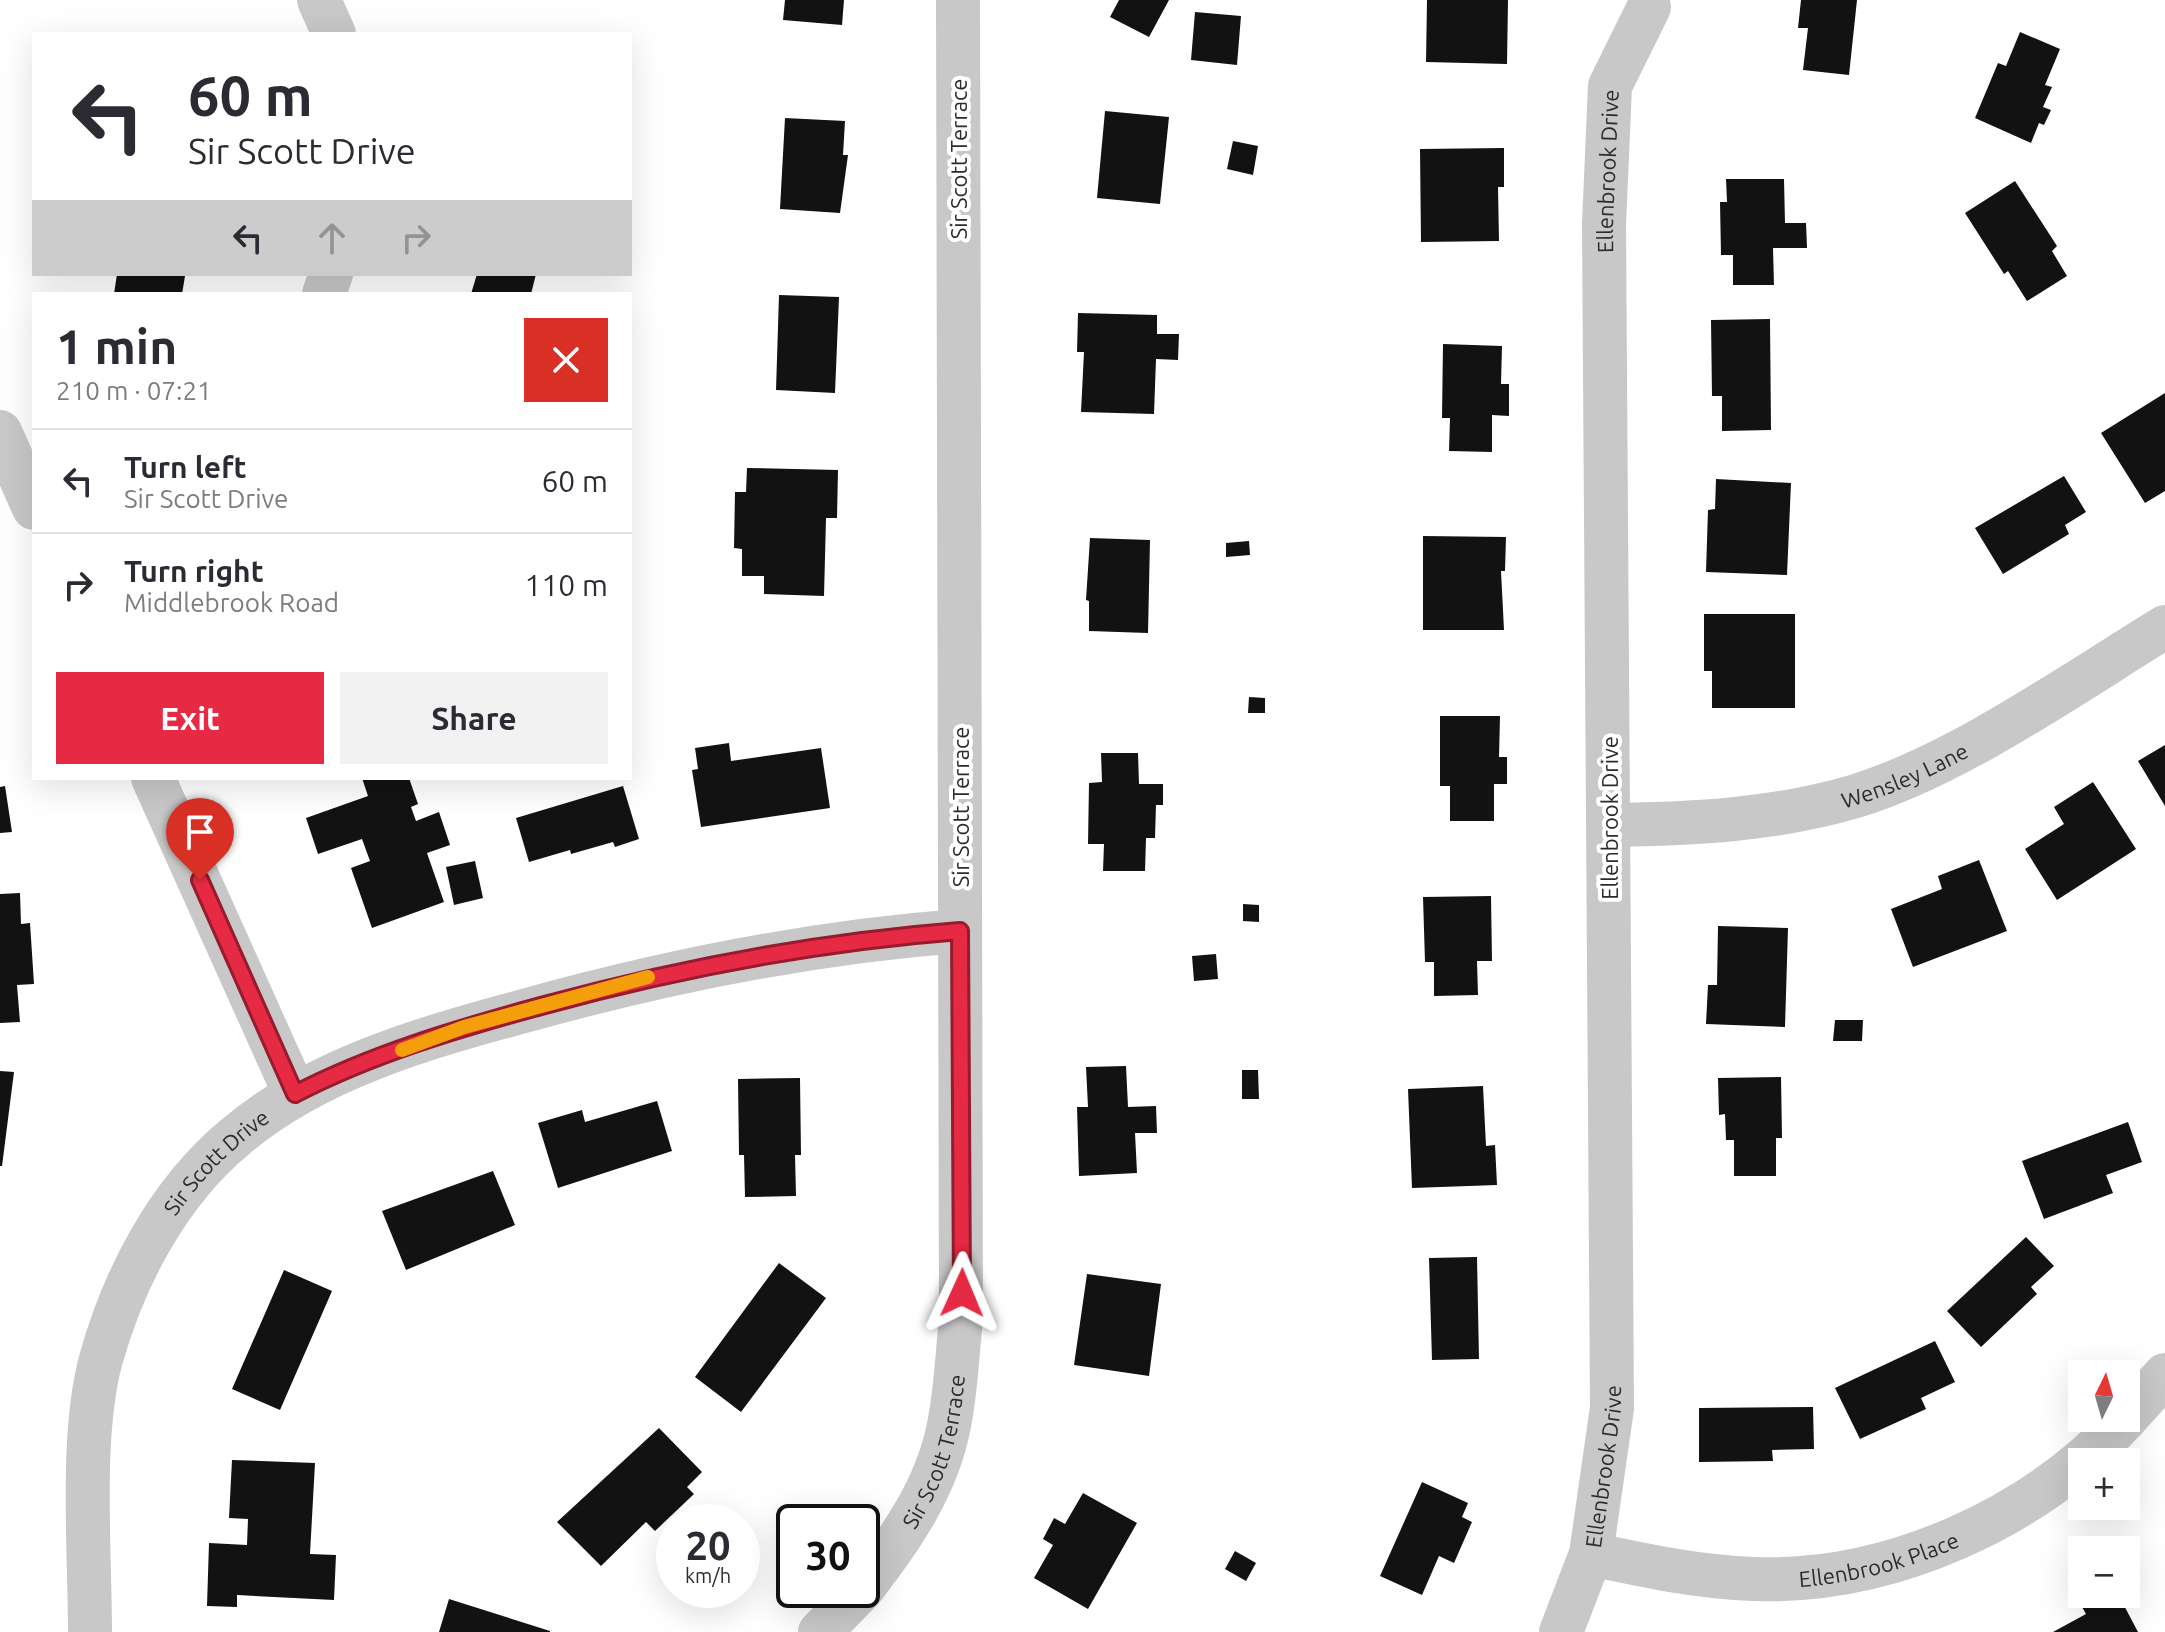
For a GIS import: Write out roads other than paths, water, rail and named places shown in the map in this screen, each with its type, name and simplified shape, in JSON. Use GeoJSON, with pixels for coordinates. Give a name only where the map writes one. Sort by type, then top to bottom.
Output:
{"type":"FeatureCollection","features":[{"type":"Feature","properties":{"kind":"street"},"geometry":{"type":"LineString","coordinates":[[319,0],[333,32]]}},
{"type":"Feature","properties":{"kind":"street","name":"Sir Scott Terrace"},"geometry":{"type":"LineString","coordinates":[[880,1564],[906,1530],[932,1481],[949,1426],[961,1320],[958,0]]}},
{"type":"Feature","properties":{"kind":"street","name":"Ellenbrook Drive"},"geometry":{"type":"LineString","coordinates":[[1561,1632],[1591,1554],[1612,1408],[1604,224],[1610,86],[1649,7]]}},
{"type":"Feature","properties":{"kind":"street"},"geometry":{"type":"LineString","coordinates":[[0,432],[32,504]]}},
{"type":"Feature","properties":{"kind":"street","name":"Wensley Lane"},"geometry":{"type":"LineString","coordinates":[[1609,825],[1693,824],[1773,816],[1857,795],[1933,766],[2165,627]]}},
{"type":"Feature","properties":{"kind":"street"},"geometry":{"type":"LineString","coordinates":[[154,780],[295,1094]]}},
{"type":"Feature","properties":{"kind":"street","name":"Sir Scott Drive"},"geometry":{"type":"LineString","coordinates":[[90,1632],[91,1425],[100,1361],[121,1300],[161,1222],[198,1173],[233,1138],[295,1094],[335,1074],[464,1027],[637,980],[766,953],[870,938],[960,931]]}},
{"type":"Feature","properties":{"kind":"street","name":"Ellenbrook Place"},"geometry":{"type":"LineString","coordinates":[[2140,1403],[2165,1375]]}},
{"type":"Feature","properties":{"kind":"street","name":"Ellenbrook Place"},"geometry":{"type":"LineString","coordinates":[[1591,1554],[1674,1572],[1757,1579],[1831,1574],[1909,1555],[1983,1526],[2047,1487],[2110,1432]]}},
{"type":"Feature","properties":{"kind":"street","name":"Sir Scott Terrace"},"geometry":{"type":"LineString","coordinates":[[820,1632],[843,1608]]}}]}
